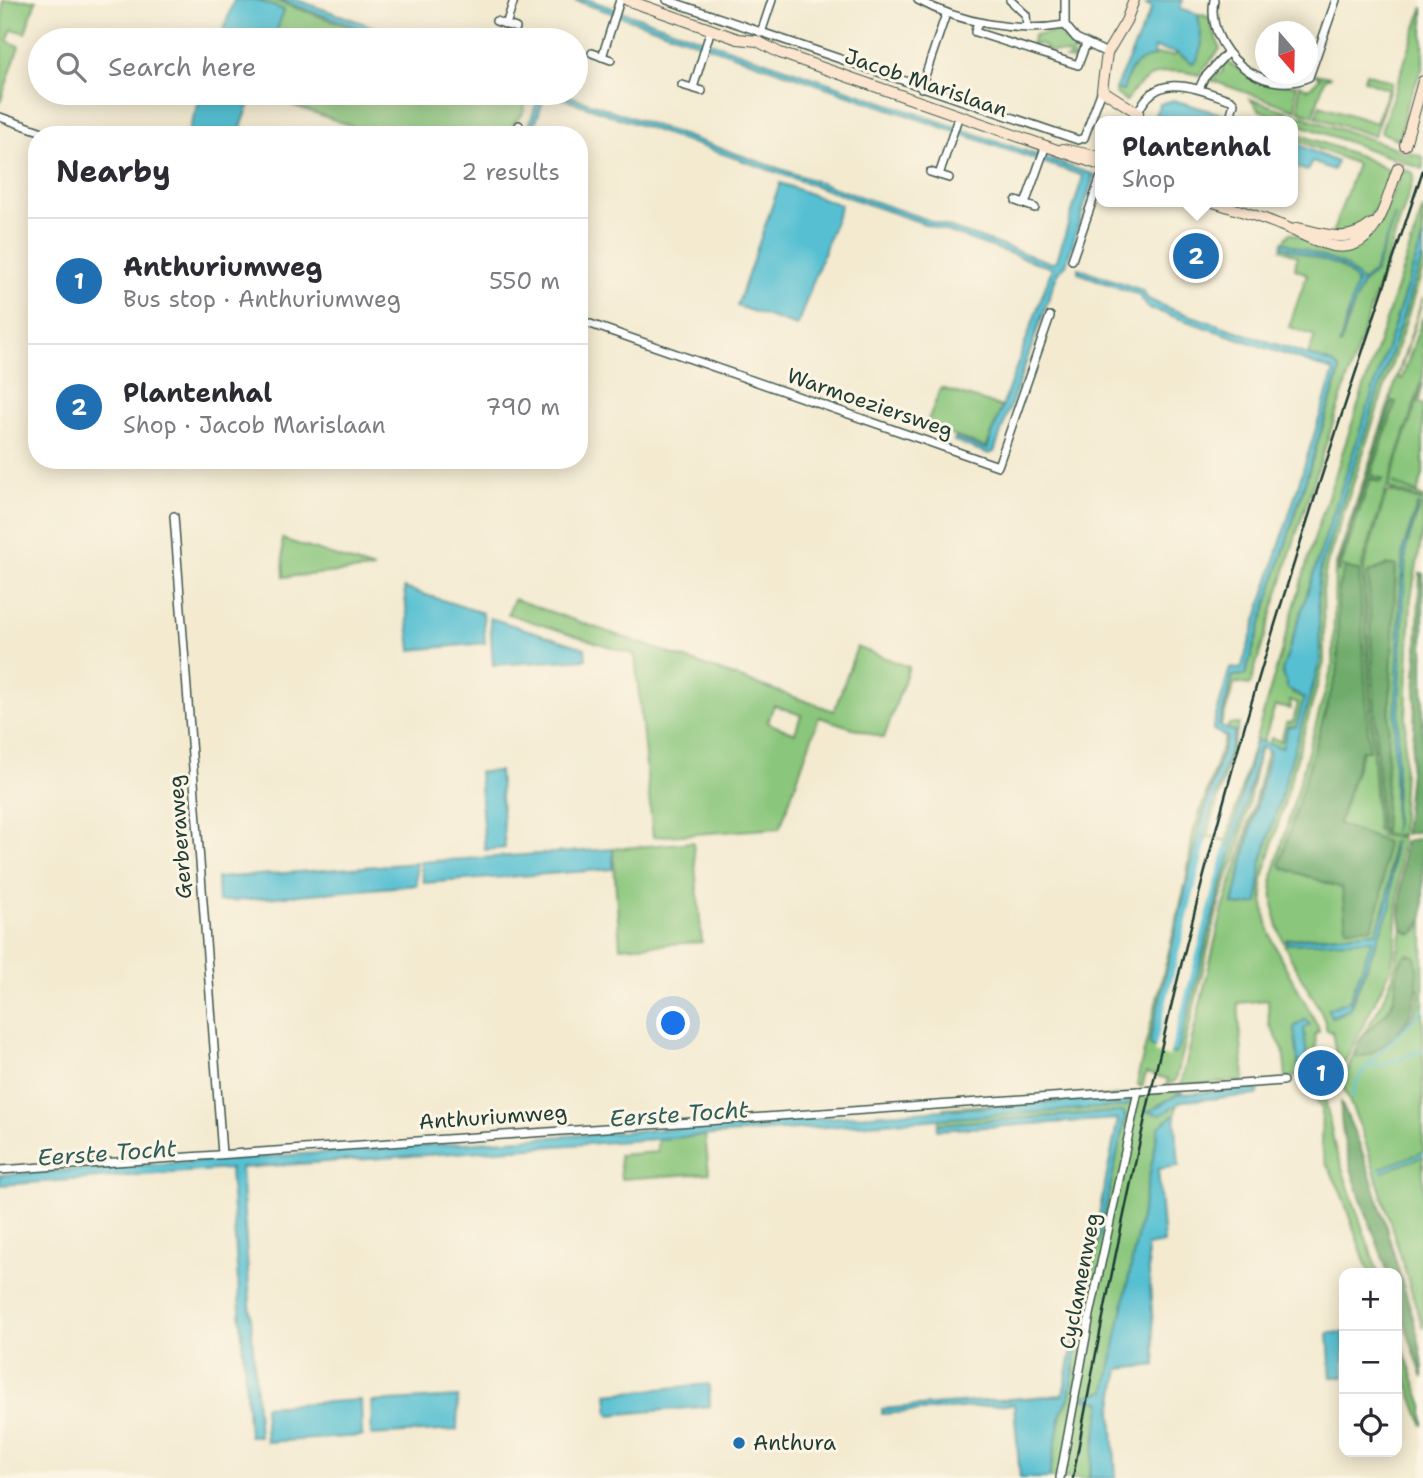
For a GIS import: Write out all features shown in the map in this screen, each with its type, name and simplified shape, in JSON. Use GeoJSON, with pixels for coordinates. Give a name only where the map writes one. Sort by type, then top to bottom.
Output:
{"type":"FeatureCollection","features":[{"type":"Feature","properties":{"kind":"main road","name":"Jacob Marislaan"},"geometry":{"type":"LineString","coordinates":[[628,0],[709,34],[757,41],[780,53],[956,124],[1044,150],[1070,148],[1095,156]]}},
{"type":"Feature","properties":{"kind":"main road"},"geometry":{"type":"LineString","coordinates":[[1134,0],[1107,53],[1102,90],[1136,116]]}},
{"type":"Feature","properties":{"kind":"main road"},"geometry":{"type":"LineString","coordinates":[[1405,145],[1423,82]]}},
{"type":"Feature","properties":{"kind":"main road","name":"Jacob Marislaan"},"geometry":{"type":"LineString","coordinates":[[1060,149],[1095,164]]}},
{"type":"Feature","properties":{"kind":"main road"},"geometry":{"type":"LineString","coordinates":[[1228,207],[1327,245],[1367,237],[1398,168]]}},
{"type":"Feature","properties":{"kind":"street"},"geometry":{"type":"LineString","coordinates":[[506,24],[514,0]]}},
{"type":"Feature","properties":{"kind":"street"},"geometry":{"type":"LineString","coordinates":[[667,0],[1056,135],[1084,138],[1102,90]]}},
{"type":"Feature","properties":{"kind":"street"},"geometry":{"type":"LineString","coordinates":[[761,33],[772,0]]}},
{"type":"Feature","properties":{"kind":"street"},"geometry":{"type":"LineString","coordinates":[[918,0],[946,14],[978,22],[1027,27],[1065,25],[1086,44],[1107,53]]}},
{"type":"Feature","properties":{"kind":"street"},"geometry":{"type":"LineString","coordinates":[[1010,0],[1026,15],[1027,27]]}},
{"type":"Feature","properties":{"kind":"street"},"geometry":{"type":"LineString","coordinates":[[1065,0],[1065,25]]}},
{"type":"Feature","properties":{"kind":"street"},"geometry":{"type":"LineString","coordinates":[[1214,0],[1213,21],[1227,53],[1250,71],[1265,78],[1300,81],[1309,76],[1336,0]]}},
{"type":"Feature","properties":{"kind":"street"},"geometry":{"type":"LineString","coordinates":[[602,57],[619,3]]}},
{"type":"Feature","properties":{"kind":"street"},"geometry":{"type":"LineString","coordinates":[[921,88],[946,14]]}},
{"type":"Feature","properties":{"kind":"street"},"geometry":{"type":"LineString","coordinates":[[496,21],[516,28]]}},
{"type":"Feature","properties":{"kind":"street"},"geometry":{"type":"LineString","coordinates":[[978,22],[975,32],[1078,65],[1086,44]]}},
{"type":"Feature","properties":{"kind":"street"},"geometry":{"type":"LineString","coordinates":[[693,88],[709,34]]}},
{"type":"Feature","properties":{"kind":"street"},"geometry":{"type":"LineString","coordinates":[[592,53],[611,60]]}},
{"type":"Feature","properties":{"kind":"street"},"geometry":{"type":"LineString","coordinates":[[1199,89],[1204,79],[1227,53]]}},
{"type":"Feature","properties":{"kind":"street"},"geometry":{"type":"LineString","coordinates":[[1138,116],[1147,97],[1176,83],[1234,103],[1231,114]]}},
{"type":"Feature","properties":{"kind":"street"},"geometry":{"type":"LineString","coordinates":[[682,85],[702,91]]}},
{"type":"Feature","properties":{"kind":"street"},"geometry":{"type":"LineString","coordinates":[[0,117],[28,127]]}},
{"type":"Feature","properties":{"kind":"street"},"geometry":{"type":"LineString","coordinates":[[939,175],[956,124]]}},
{"type":"Feature","properties":{"kind":"street"},"geometry":{"type":"LineString","coordinates":[[1025,204],[1044,150]]}},
{"type":"Feature","properties":{"kind":"street"},"geometry":{"type":"LineString","coordinates":[[930,172],[949,178]]}},
{"type":"Feature","properties":{"kind":"street"},"geometry":{"type":"LineString","coordinates":[[1072,260],[1095,193]]}},
{"type":"Feature","properties":{"kind":"street"},"geometry":{"type":"LineString","coordinates":[[1016,201],[1035,208]]}},
{"type":"Feature","properties":{"kind":"street","name":"Warmoeziersweg"},"geometry":{"type":"LineString","coordinates":[[588,323],[998,466],[1050,316]]}},
{"type":"Feature","properties":{"kind":"street","name":"Gerberaweg"},"geometry":{"type":"LineString","coordinates":[[174,516],[222,1154]]}},
{"type":"Feature","properties":{"kind":"street","name":"Anthuriumweg"},"geometry":{"type":"LineString","coordinates":[[0,1170],[1283,1081]]}},
{"type":"Feature","properties":{"kind":"street","name":"Cyclamenweg"},"geometry":{"type":"LineString","coordinates":[[1060,1478],[1096,1288],[1138,1091]]}},
{"type":"Feature","properties":{"kind":"green space"},"geometry":{"type":"Polygon","coordinates":[[[3,0],[36,0],[25,33],[12,29],[7,41],[19,46],[0,103],[3,0]]]}},
{"type":"Feature","properties":{"kind":"green space"},"geometry":{"type":"Polygon","coordinates":[[[256,0],[273,0],[353,28],[277,28],[284,10],[256,0]]]}},
{"type":"Feature","properties":{"kind":"green space"},"geometry":{"type":"Polygon","coordinates":[[[1423,7],[1423,67],[1406,106],[1400,141],[1381,132],[1423,7]]]}},
{"type":"Feature","properties":{"kind":"green space"},"geometry":{"type":"Polygon","coordinates":[[[1198,14],[1209,17],[1220,49],[1199,75],[1177,71],[1158,74],[1141,83],[1126,101],[1115,93],[1115,89],[1123,91],[1134,66],[1145,57],[1174,56],[1177,53],[1192,63],[1202,44],[1198,14]]]}},
{"type":"Feature","properties":{"kind":"green space"},"geometry":{"type":"Polygon","coordinates":[[[1064,32],[1062,36],[1074,49],[1072,57],[1078,59],[1076,61],[1066,59],[1069,58],[1068,54],[1043,50],[1047,49],[1041,44],[1031,45],[1034,35],[1064,32]]]}},
{"type":"Feature","properties":{"kind":"green space"},"geometry":{"type":"Polygon","coordinates":[[[1226,62],[1255,78],[1255,84],[1296,85],[1296,110],[1210,80],[1223,71],[1221,66],[1226,62]]]}},
{"type":"Feature","properties":{"kind":"green space"},"geometry":{"type":"Polygon","coordinates":[[[1366,73],[1392,82],[1374,136],[1316,117],[1320,105],[1376,123],[1388,89],[1364,80],[1366,73]]]}},
{"type":"Feature","properties":{"kind":"green space"},"geometry":{"type":"Polygon","coordinates":[[[1318,75],[1331,77],[1325,79],[1313,116],[1299,111],[1299,84],[1309,89],[1318,84],[1318,75]]]}},
{"type":"Feature","properties":{"kind":"green space"},"geometry":{"type":"Polygon","coordinates":[[[1250,99],[1423,157],[1423,169],[1298,124],[1298,116],[1276,116],[1259,110],[1250,99]]]}},
{"type":"Feature","properties":{"kind":"green space"},"geometry":{"type":"Polygon","coordinates":[[[292,105],[525,105],[522,115],[513,126],[352,126],[292,105]]]}},
{"type":"Feature","properties":{"kind":"green space"},"geometry":{"type":"Polygon","coordinates":[[[1298,134],[1360,156],[1392,172],[1377,205],[1364,223],[1345,233],[1332,234],[1357,164],[1298,140],[1298,134]]]}},
{"type":"Feature","properties":{"kind":"green space"},"geometry":{"type":"Polygon","coordinates":[[[1403,169],[1413,173],[1414,178],[1296,535],[1250,685],[1235,683],[1220,728],[1233,676],[1245,675],[1340,372],[1336,365],[1308,355],[1315,336],[1289,327],[1307,274],[1295,269],[1297,256],[1281,249],[1282,246],[1335,264],[1353,277],[1358,285],[1340,346],[1362,282],[1345,265],[1283,242],[1290,233],[1338,249],[1380,223],[1403,169]]]}},
{"type":"Feature","properties":{"kind":"green space"},"geometry":{"type":"Polygon","coordinates":[[[1423,208],[1423,237],[1282,671],[1292,693],[1304,698],[1296,727],[1290,726],[1283,748],[1269,745],[1271,738],[1281,741],[1286,723],[1293,722],[1298,703],[1290,700],[1291,709],[1275,706],[1263,743],[1255,741],[1314,539],[1423,208]]]}},
{"type":"Feature","properties":{"kind":"green space"},"geometry":{"type":"Polygon","coordinates":[[[1423,255],[1423,269],[1326,567],[1323,589],[1324,662],[1263,878],[1263,900],[1272,938],[1318,1027],[1319,1032],[1315,1033],[1318,1075],[1286,1077],[1283,1049],[1269,1024],[1268,1000],[1238,1003],[1244,1081],[1181,1085],[1222,912],[1243,846],[1268,749],[1233,904],[1240,906],[1258,903],[1261,864],[1320,661],[1318,589],[1321,566],[1423,255]]]}},
{"type":"Feature","properties":{"kind":"green space"},"geometry":{"type":"Polygon","coordinates":[[[1423,298],[1398,378],[1402,379],[1423,317],[1423,377],[1362,565],[1377,830],[1381,836],[1401,837],[1396,938],[1391,969],[1339,1074],[1332,1031],[1327,1031],[1324,1019],[1280,934],[1272,891],[1273,875],[1333,664],[1335,568],[1423,298]],[[1392,401],[1336,571],[1370,479],[1380,482],[1382,479],[1371,475],[1395,403],[1392,401]],[[1338,588],[1338,669],[1283,868],[1342,888],[1338,825],[1363,750],[1369,750],[1338,588]],[[1391,841],[1388,896],[1376,932],[1287,939],[1287,944],[1368,939],[1372,941],[1349,1001],[1328,1010],[1332,1017],[1347,1011],[1352,1004],[1391,905],[1391,841]]]}},
{"type":"Feature","properties":{"kind":"green space"},"geometry":{"type":"Polygon","coordinates":[[[1423,383],[1419,402],[1423,404],[1423,475],[1417,493],[1393,483],[1423,497],[1423,500],[1388,488],[1423,383]]]}},
{"type":"Feature","properties":{"kind":"green space"},"geometry":{"type":"Polygon","coordinates":[[[941,388],[1002,407],[986,448],[926,425],[941,388]]]}},
{"type":"Feature","properties":{"kind":"green space"},"geometry":{"type":"Polygon","coordinates":[[[1392,401],[1396,402],[1371,475],[1383,479],[1380,482],[1370,479],[1339,572],[1336,571],[1392,401]]]}},
{"type":"Feature","properties":{"kind":"green space"},"geometry":{"type":"Polygon","coordinates":[[[1390,491],[1423,502],[1423,530],[1411,598],[1401,835],[1383,834],[1378,828],[1364,566],[1386,494],[1390,491]],[[1417,505],[1403,550],[1399,607],[1394,831],[1406,548],[1420,506],[1417,505]],[[1387,565],[1368,573],[1381,831],[1384,832],[1396,566],[1387,565]]]}},
{"type":"Feature","properties":{"kind":"green space"},"geometry":{"type":"Polygon","coordinates":[[[282,539],[374,569],[284,577],[282,539]]]}},
{"type":"Feature","properties":{"kind":"green space"},"geometry":{"type":"Polygon","coordinates":[[[1387,565],[1396,565],[1384,832],[1381,831],[1368,573],[1387,565]]]}},
{"type":"Feature","properties":{"kind":"green space"},"geometry":{"type":"Polygon","coordinates":[[[1345,567],[1359,571],[1369,750],[1362,750],[1338,824],[1386,842],[1382,896],[1372,928],[1346,928],[1342,888],[1283,868],[1280,864],[1338,669],[1338,588],[1345,567]]]}},
{"type":"Feature","properties":{"kind":"green space"},"geometry":{"type":"Polygon","coordinates":[[[1420,573],[1423,573],[1423,831],[1404,834],[1414,729],[1420,573]]]}},
{"type":"Feature","properties":{"kind":"green space"},"geometry":{"type":"Polygon","coordinates":[[[514,599],[834,711],[857,647],[909,667],[884,738],[819,717],[780,828],[653,837],[635,655],[508,614],[514,599]],[[774,705],[767,723],[795,733],[801,715],[774,705]]]}},
{"type":"Feature","properties":{"kind":"green space"},"geometry":{"type":"Polygon","coordinates":[[[1229,724],[1239,724],[1208,836],[1226,841],[1254,744],[1230,846],[1202,839],[1235,732],[1227,729],[1229,724]]]}},
{"type":"Feature","properties":{"kind":"green space"},"geometry":{"type":"Polygon","coordinates":[[[1226,734],[1199,829],[1190,879],[1150,1046],[1198,972],[1261,746],[1239,847],[1219,904],[1176,1080],[1166,1086],[1168,1079],[1146,1073],[1142,1087],[1138,1085],[1138,1076],[1186,882],[1193,834],[1226,734]]]}},
{"type":"Feature","properties":{"kind":"green space"},"geometry":{"type":"Polygon","coordinates":[[[1423,838],[1423,919],[1413,934],[1402,929],[1400,916],[1404,841],[1423,838]]]}},
{"type":"Feature","properties":{"kind":"green space"},"geometry":{"type":"Polygon","coordinates":[[[693,842],[702,942],[620,947],[613,849],[693,842]]]}},
{"type":"Feature","properties":{"kind":"green space"},"geometry":{"type":"Polygon","coordinates":[[[1423,919],[1423,1152],[1381,1168],[1383,1172],[1423,1156],[1423,1329],[1362,1131],[1342,1084],[1355,1051],[1357,1057],[1390,1039],[1408,1022],[1414,1012],[1419,988],[1395,995],[1388,1012],[1359,1041],[1381,1005],[1393,976],[1402,929],[1410,934],[1419,930],[1423,919]]]}},
{"type":"Feature","properties":{"kind":"green space"},"geometry":{"type":"Polygon","coordinates":[[[1407,954],[1415,956],[1417,970],[1416,995],[1408,1018],[1382,1046],[1367,1055],[1357,1057],[1355,1051],[1358,1044],[1393,1002],[1398,970],[1407,954]]]}},
{"type":"Feature","properties":{"kind":"green space"},"geometry":{"type":"Polygon","coordinates":[[[1317,1085],[1323,1087],[1335,1148],[1376,1268],[1367,1268],[1340,1190],[1325,1161],[1321,1146],[1322,1109],[1310,1091],[1317,1085]]]}},
{"type":"Feature","properties":{"kind":"green space"},"geometry":{"type":"Polygon","coordinates":[[[1183,1091],[1157,1106],[1161,1115],[1177,1104],[1175,1114],[1159,1128],[1106,1391],[1081,1397],[1102,1402],[1089,1478],[1049,1478],[1061,1413],[1069,1398],[1085,1303],[1125,1118],[1116,1112],[938,1124],[940,1118],[1126,1106],[1122,1098],[1117,1098],[942,1108],[1183,1091]]]}},
{"type":"Feature","properties":{"kind":"green space"},"geometry":{"type":"Polygon","coordinates":[[[1341,1103],[1367,1166],[1398,1268],[1386,1268],[1350,1166],[1341,1103]]]}},
{"type":"Feature","properties":{"kind":"green space"},"geometry":{"type":"Polygon","coordinates":[[[705,1135],[709,1173],[621,1179],[619,1155],[657,1152],[657,1139],[705,1135]]]}},
{"type":"Feature","properties":{"kind":"green space"},"geometry":{"type":"Polygon","coordinates":[[[1402,1281],[1421,1352],[1423,1378],[1402,1316],[1402,1281]]]}},
{"type":"Feature","properties":{"kind":"green space"},"geometry":{"type":"Polygon","coordinates":[[[1402,1345],[1423,1406],[1423,1426],[1402,1367],[1402,1345]]]}},
{"type":"Feature","properties":{"kind":"water"},"geometry":{"type":"Polygon","coordinates":[[[234,0],[256,0],[284,10],[277,28],[224,28],[234,0]]]}},
{"type":"Feature","properties":{"kind":"water"},"geometry":{"type":"Polygon","coordinates":[[[279,0],[297,0],[377,28],[360,28],[279,0]]]}},
{"type":"Feature","properties":{"kind":"water"},"geometry":{"type":"Polygon","coordinates":[[[574,0],[589,0],[1094,175],[1066,265],[1058,272],[994,452],[989,454],[954,441],[955,438],[987,449],[1052,268],[582,105],[588,105],[588,102],[1052,263],[1057,260],[1083,176],[574,0]]]}},
{"type":"Feature","properties":{"kind":"water"},"geometry":{"type":"Polygon","coordinates":[[[1154,0],[1183,0],[1180,8],[1198,14],[1202,44],[1197,60],[1193,63],[1177,53],[1154,48],[1155,56],[1136,64],[1127,77],[1123,91],[1115,89],[1152,8],[1146,5],[1154,0]]]}},
{"type":"Feature","properties":{"kind":"water"},"geometry":{"type":"Polygon","coordinates":[[[1173,100],[1228,116],[1154,116],[1160,104],[1173,100]]]}},
{"type":"Feature","properties":{"kind":"water"},"geometry":{"type":"Polygon","coordinates":[[[198,105],[249,105],[241,126],[190,126],[198,105]]]}},
{"type":"Feature","properties":{"kind":"water"},"geometry":{"type":"Polygon","coordinates":[[[536,105],[542,105],[534,126],[529,126],[536,105]]]}},
{"type":"Feature","properties":{"kind":"water"},"geometry":{"type":"Polygon","coordinates":[[[1298,145],[1337,162],[1333,170],[1312,162],[1307,171],[1298,168],[1298,145]]]}},
{"type":"Feature","properties":{"kind":"water"},"geometry":{"type":"Polygon","coordinates":[[[780,183],[841,205],[797,326],[737,306],[780,183]]]}},
{"type":"Feature","properties":{"kind":"water"},"geometry":{"type":"Polygon","coordinates":[[[1395,215],[1375,272],[1361,285],[1339,346],[1357,282],[1343,267],[1282,246],[1283,242],[1345,265],[1362,282],[1374,272],[1395,215]]]}},
{"type":"Feature","properties":{"kind":"water"},"geometry":{"type":"Polygon","coordinates":[[[1423,237],[1423,255],[1321,566],[1318,589],[1320,661],[1261,864],[1258,903],[1240,906],[1233,904],[1270,752],[1260,746],[1179,1048],[1175,1054],[1150,1046],[1195,849],[1227,737],[1213,730],[1213,727],[1230,668],[1241,669],[1334,371],[1148,308],[1139,295],[1078,273],[1078,268],[1142,290],[1148,299],[1165,307],[1332,363],[1340,369],[1245,675],[1233,676],[1219,726],[1235,732],[1203,838],[1229,846],[1256,740],[1282,748],[1288,727],[1296,727],[1304,698],[1288,689],[1282,671],[1423,237]]]}},
{"type":"Feature","properties":{"kind":"water"},"geometry":{"type":"Polygon","coordinates":[[[1418,504],[1406,550],[1394,831],[1394,743],[1403,550],[1418,504]]]}},
{"type":"Feature","properties":{"kind":"water"},"geometry":{"type":"Polygon","coordinates":[[[404,588],[483,613],[485,643],[411,650],[404,588]]]}},
{"type":"Feature","properties":{"kind":"water"},"geometry":{"type":"Polygon","coordinates":[[[490,618],[585,648],[586,659],[493,665],[490,618]]]}},
{"type":"Feature","properties":{"kind":"water"},"geometry":{"type":"Polygon","coordinates":[[[499,771],[505,848],[485,850],[479,772],[499,771]]]}},
{"type":"Feature","properties":{"kind":"water"},"geometry":{"type":"Polygon","coordinates":[[[1394,840],[1391,905],[1349,1009],[1331,1017],[1328,1009],[1350,1000],[1372,940],[1287,944],[1286,940],[1376,932],[1387,904],[1394,840]]]}},
{"type":"Feature","properties":{"kind":"water"},"geometry":{"type":"Polygon","coordinates":[[[613,849],[613,869],[424,883],[420,862],[613,849]]]}},
{"type":"Feature","properties":{"kind":"water"},"geometry":{"type":"Polygon","coordinates":[[[416,863],[417,885],[218,902],[217,878],[416,863]]]}},
{"type":"Feature","properties":{"kind":"water"},"geometry":{"type":"Polygon","coordinates":[[[1306,1019],[1310,1025],[1304,1029],[1308,1067],[1299,1070],[1294,1027],[1306,1019]]]}},
{"type":"Feature","properties":{"kind":"water"},"geometry":{"type":"Polygon","coordinates":[[[1256,1089],[1259,1091],[1257,1095],[1182,1101],[1161,1115],[1148,1112],[1179,1094],[1256,1089]]]}},
{"type":"Feature","properties":{"kind":"water"},"geometry":{"type":"Polygon","coordinates":[[[1117,1098],[1129,1100],[1127,1106],[241,1168],[259,1436],[249,1436],[230,1169],[0,1185],[0,1175],[1117,1098]]]}},
{"type":"Feature","properties":{"kind":"water"},"geometry":{"type":"Polygon","coordinates":[[[1124,1112],[1125,1118],[1085,1303],[1069,1398],[1061,1413],[1049,1478],[1020,1478],[1014,1404],[882,1414],[882,1409],[1063,1395],[1118,1119],[937,1130],[938,1124],[1124,1112]]]}},
{"type":"Feature","properties":{"kind":"water"},"geometry":{"type":"Polygon","coordinates":[[[1175,1114],[1179,1166],[1158,1169],[1164,1243],[1147,1246],[1156,1365],[1119,1369],[1112,1412],[1116,1478],[1089,1478],[1102,1402],[1081,1398],[1106,1391],[1159,1127],[1175,1114]]]}},
{"type":"Feature","properties":{"kind":"water"},"geometry":{"type":"Polygon","coordinates":[[[1339,1332],[1339,1377],[1331,1377],[1328,1333],[1339,1332]]]}},
{"type":"Feature","properties":{"kind":"water"},"geometry":{"type":"Polygon","coordinates":[[[709,1384],[710,1406],[609,1415],[607,1394],[709,1384]]]}},
{"type":"Feature","properties":{"kind":"water"},"geometry":{"type":"Polygon","coordinates":[[[458,1397],[457,1430],[371,1435],[372,1402],[458,1397]]]}},
{"type":"Feature","properties":{"kind":"water"},"geometry":{"type":"Polygon","coordinates":[[[361,1400],[362,1436],[266,1442],[264,1406],[361,1400]]]}},
{"type":"Feature","properties":{"kind":"pier"},"geometry":{"type":"Polygon","coordinates":[[[1208,837],[1226,842],[1169,1057],[1154,1053],[1208,837]]]}},
{"type":"Feature","properties":{"kind":"waterway"},"geometry":{"type":"LineString","coordinates":[[1353,1098],[1355,1087],[1370,1063],[1423,1009]]}},
{"type":"Feature","properties":{"kind":"waterway"},"geometry":{"type":"LineString","coordinates":[[1369,1064],[1377,1067],[1423,1050]]}},
{"type":"Feature","properties":{"kind":"waterway"},"geometry":{"type":"LineString","coordinates":[[1379,1171],[1423,1154]]}},
{"type":"Feature","properties":{"kind":"tunnel"},"geometry":{"type":"LineString","coordinates":[[1398,168],[1405,145]]}},
{"type":"Feature","properties":{"kind":"railway"},"geometry":{"type":"LineString","coordinates":[[1073,1478],[1129,1192],[1195,908],[1246,721],[1288,583],[1423,170]]}},
{"type":"Feature","properties":{"kind":"place","name":"Plantenhal"},"geometry":{"type":"Point","coordinates":[1196,256]}},
{"type":"Feature","properties":{"kind":"place","name":"Anthuriumweg"},"geometry":{"type":"Point","coordinates":[1321,1073]}},
{"type":"Feature","properties":{"kind":"place","name":"Anthura"},"geometry":{"type":"Point","coordinates":[739,1443]}},
{"type":"Feature","properties":{"kind":"water label","name":"Eerste Tocht"},"geometry":{"type":"Point","coordinates":[679,1114]}},
{"type":"Feature","properties":{"kind":"water label","name":"Eerste Tocht"},"geometry":{"type":"Point","coordinates":[107,1153]}}]}
